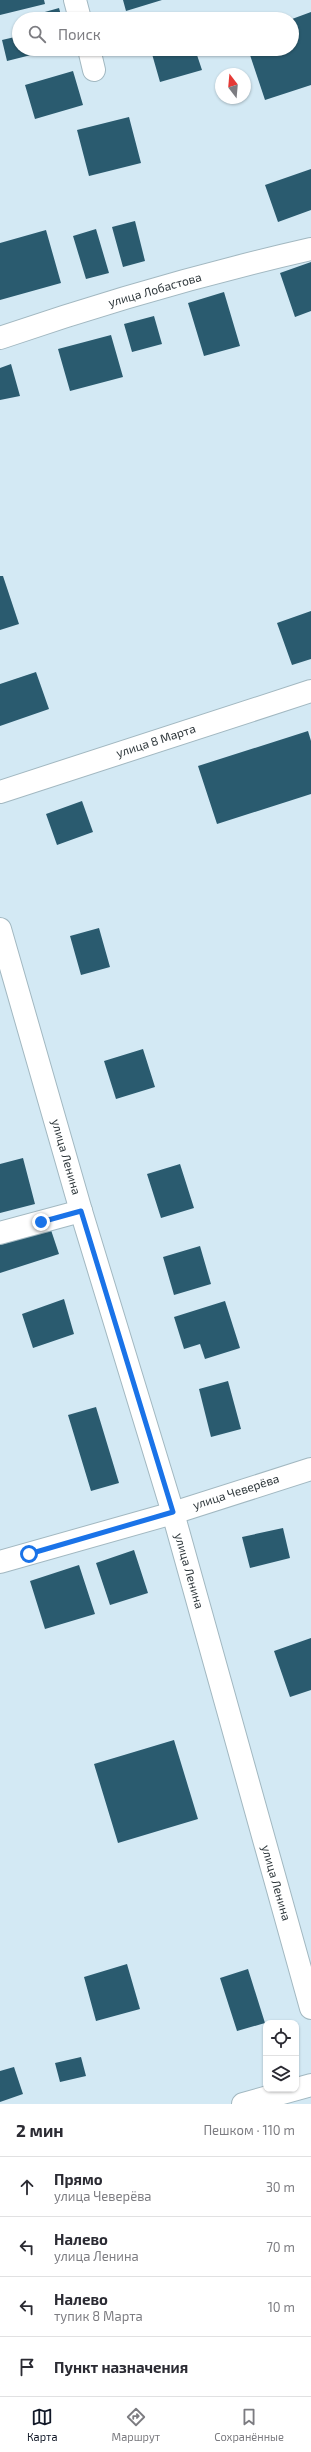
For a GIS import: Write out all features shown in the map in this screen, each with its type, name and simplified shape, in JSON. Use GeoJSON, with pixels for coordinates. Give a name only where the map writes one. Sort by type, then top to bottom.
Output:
{"type":"FeatureCollection","features":[{"type":"Feature","properties":{"kind":"street"},"geometry":{"type":"LineString","coordinates":[[75,0],[78,12]]}},
{"type":"Feature","properties":{"kind":"street"},"geometry":{"type":"LineString","coordinates":[[91,56],[94,70]]}},
{"type":"Feature","properties":{"kind":"street","name":"улица Лобастова"},"geometry":{"type":"LineString","coordinates":[[0,338],[74,313],[268,259],[311,249]]}},
{"type":"Feature","properties":{"kind":"street","name":"улица 8 Марта"},"geometry":{"type":"LineString","coordinates":[[0,792],[311,691]]}},
{"type":"Feature","properties":{"kind":"street","name":"улица Ленина"},"geometry":{"type":"LineString","coordinates":[[0,932],[81,1211],[173,1512],[311,2008]]}},
{"type":"Feature","properties":{"kind":"street"},"geometry":{"type":"LineString","coordinates":[[0,1233],[81,1211]]}},
{"type":"Feature","properties":{"kind":"street","name":"улица Чеверёва"},"geometry":{"type":"LineString","coordinates":[[0,1562],[173,1512],[311,1468]]}},
{"type":"Feature","properties":{"kind":"street"},"geometry":{"type":"LineString","coordinates":[[243,2104],[311,2085]]}},
{"type":"Feature","properties":{"kind":"building"},"geometry":{"type":"Polygon","coordinates":[[[0,0],[44,0],[45,4],[0,15],[0,0]]]}},
{"type":"Feature","properties":{"kind":"building"},"geometry":{"type":"Polygon","coordinates":[[[123,0],[162,0],[126,11],[123,0]]]}},
{"type":"Feature","properties":{"kind":"building"},"geometry":{"type":"Polygon","coordinates":[[[59,8],[60,12],[45,12],[59,8]]]}},
{"type":"Feature","properties":{"kind":"building"},"geometry":{"type":"Polygon","coordinates":[[[311,12],[311,85],[265,100],[250,56],[299,56],[299,16],[311,12]]]}},
{"type":"Feature","properties":{"kind":"building"},"geometry":{"type":"Polygon","coordinates":[[[12,38],[12,56],[27,56],[7,61],[2,40],[12,38]]]}},
{"type":"Feature","properties":{"kind":"building"},"geometry":{"type":"Polygon","coordinates":[[[153,56],[197,56],[202,70],[160,82],[153,56]]]}},
{"type":"Feature","properties":{"kind":"building"},"geometry":{"type":"Polygon","coordinates":[[[73,71],[83,105],[35,119],[25,85],[73,71]]]}},
{"type":"Feature","properties":{"kind":"building"},"geometry":{"type":"Polygon","coordinates":[[[129,117],[141,163],[89,176],[77,130],[129,117]]]}},
{"type":"Feature","properties":{"kind":"building"},"geometry":{"type":"Polygon","coordinates":[[[311,169],[311,210],[278,222],[265,185],[311,169]]]}},
{"type":"Feature","properties":{"kind":"building"},"geometry":{"type":"Polygon","coordinates":[[[135,221],[145,261],[123,267],[112,227],[135,221]]]}},
{"type":"Feature","properties":{"kind":"building"},"geometry":{"type":"Polygon","coordinates":[[[96,229],[109,273],[86,279],[73,236],[96,229]]]}},
{"type":"Feature","properties":{"kind":"building"},"geometry":{"type":"Polygon","coordinates":[[[46,230],[61,283],[0,300],[0,243],[46,230]]]}},
{"type":"Feature","properties":{"kind":"building"},"geometry":{"type":"Polygon","coordinates":[[[311,262],[311,311],[295,317],[280,273],[311,262]]]}},
{"type":"Feature","properties":{"kind":"building"},"geometry":{"type":"Polygon","coordinates":[[[224,292],[240,346],[204,356],[188,303],[224,292]]]}},
{"type":"Feature","properties":{"kind":"building"},"geometry":{"type":"Polygon","coordinates":[[[154,316],[162,344],[132,352],[124,324],[154,316]]]}},
{"type":"Feature","properties":{"kind":"building"},"geometry":{"type":"Polygon","coordinates":[[[111,335],[123,377],[70,391],[58,349],[111,335]]]}},
{"type":"Feature","properties":{"kind":"building"},"geometry":{"type":"Polygon","coordinates":[[[11,364],[20,396],[0,400],[0,368],[11,364]]]}},
{"type":"Feature","properties":{"kind":"building"},"geometry":{"type":"Polygon","coordinates":[[[0,576],[3,576],[19,624],[0,630],[0,576]]]}},
{"type":"Feature","properties":{"kind":"building"},"geometry":{"type":"Polygon","coordinates":[[[311,611],[311,659],[292,665],[277,623],[311,611]]]}},
{"type":"Feature","properties":{"kind":"building"},"geometry":{"type":"Polygon","coordinates":[[[36,672],[49,709],[0,726],[0,684],[36,672]]]}},
{"type":"Feature","properties":{"kind":"building"},"geometry":{"type":"Polygon","coordinates":[[[308,731],[311,741],[311,794],[217,824],[198,766],[308,731]]]}},
{"type":"Feature","properties":{"kind":"building"},"geometry":{"type":"Polygon","coordinates":[[[82,801],[93,832],[57,845],[46,814],[82,801]]]}},
{"type":"Feature","properties":{"kind":"building"},"geometry":{"type":"Polygon","coordinates":[[[99,928],[110,967],[81,975],[70,936],[99,928]]]}},
{"type":"Feature","properties":{"kind":"building"},"geometry":{"type":"Polygon","coordinates":[[[143,1049],[155,1087],[116,1099],[104,1061],[143,1049]]]}},
{"type":"Feature","properties":{"kind":"building"},"geometry":{"type":"Polygon","coordinates":[[[23,1158],[35,1204],[0,1213],[0,1164],[23,1158]]]}},
{"type":"Feature","properties":{"kind":"building"},"geometry":{"type":"Polygon","coordinates":[[[180,1164],[194,1208],[161,1218],[147,1174],[180,1164]]]}},
{"type":"Feature","properties":{"kind":"building"},"geometry":{"type":"Polygon","coordinates":[[[51,1230],[59,1254],[0,1273],[0,1245],[51,1230]]]}},
{"type":"Feature","properties":{"kind":"building"},"geometry":{"type":"Polygon","coordinates":[[[200,1246],[211,1284],[174,1295],[163,1257],[200,1246]]]}},
{"type":"Feature","properties":{"kind":"building"},"geometry":{"type":"Polygon","coordinates":[[[64,1299],[74,1334],[33,1348],[22,1314],[64,1299]]]}},
{"type":"Feature","properties":{"kind":"building"},"geometry":{"type":"Polygon","coordinates":[[[225,1301],[240,1348],[205,1359],[200,1344],[184,1349],[174,1317],[225,1301]]]}},
{"type":"Feature","properties":{"kind":"building"},"geometry":{"type":"Polygon","coordinates":[[[228,1381],[241,1429],[211,1437],[199,1389],[228,1381]]]}},
{"type":"Feature","properties":{"kind":"building"},"geometry":{"type":"Polygon","coordinates":[[[96,1407],[119,1483],[91,1491],[68,1415],[96,1407]]]}},
{"type":"Feature","properties":{"kind":"building"},"geometry":{"type":"Polygon","coordinates":[[[283,1528],[290,1558],[250,1568],[242,1537],[283,1528]]]}},
{"type":"Feature","properties":{"kind":"building"},"geometry":{"type":"Polygon","coordinates":[[[134,1550],[148,1593],[110,1605],[96,1563],[134,1550]]]}},
{"type":"Feature","properties":{"kind":"building"},"geometry":{"type":"Polygon","coordinates":[[[79,1565],[95,1614],[45,1629],[30,1581],[79,1565]]]}},
{"type":"Feature","properties":{"kind":"building"},"geometry":{"type":"Polygon","coordinates":[[[311,1638],[311,1690],[290,1697],[274,1651],[311,1638]]]}},
{"type":"Feature","properties":{"kind":"building"},"geometry":{"type":"Polygon","coordinates":[[[174,1740],[198,1819],[118,1843],[94,1764],[174,1740]]]}},
{"type":"Feature","properties":{"kind":"building"},"geometry":{"type":"Polygon","coordinates":[[[127,1964],[140,2009],[96,2021],[84,1977],[127,1964]]]}},
{"type":"Feature","properties":{"kind":"building"},"geometry":{"type":"Polygon","coordinates":[[[248,1969],[264,2020],[263,2024],[237,2031],[220,1978],[248,1969]]]}},
{"type":"Feature","properties":{"kind":"building"},"geometry":{"type":"Polygon","coordinates":[[[81,2057],[86,2076],[60,2082],[55,2063],[81,2057]]]}},
{"type":"Feature","properties":{"kind":"building"},"geometry":{"type":"Polygon","coordinates":[[[14,2067],[23,2094],[0,2102],[0,2071],[14,2067]]]}},
{"type":"Feature","properties":{"kind":"route"},"geometry":{"type":"LineString","coordinates":[[29,1554],[173,1512],[81,1211],[41,1222]]}}]}
